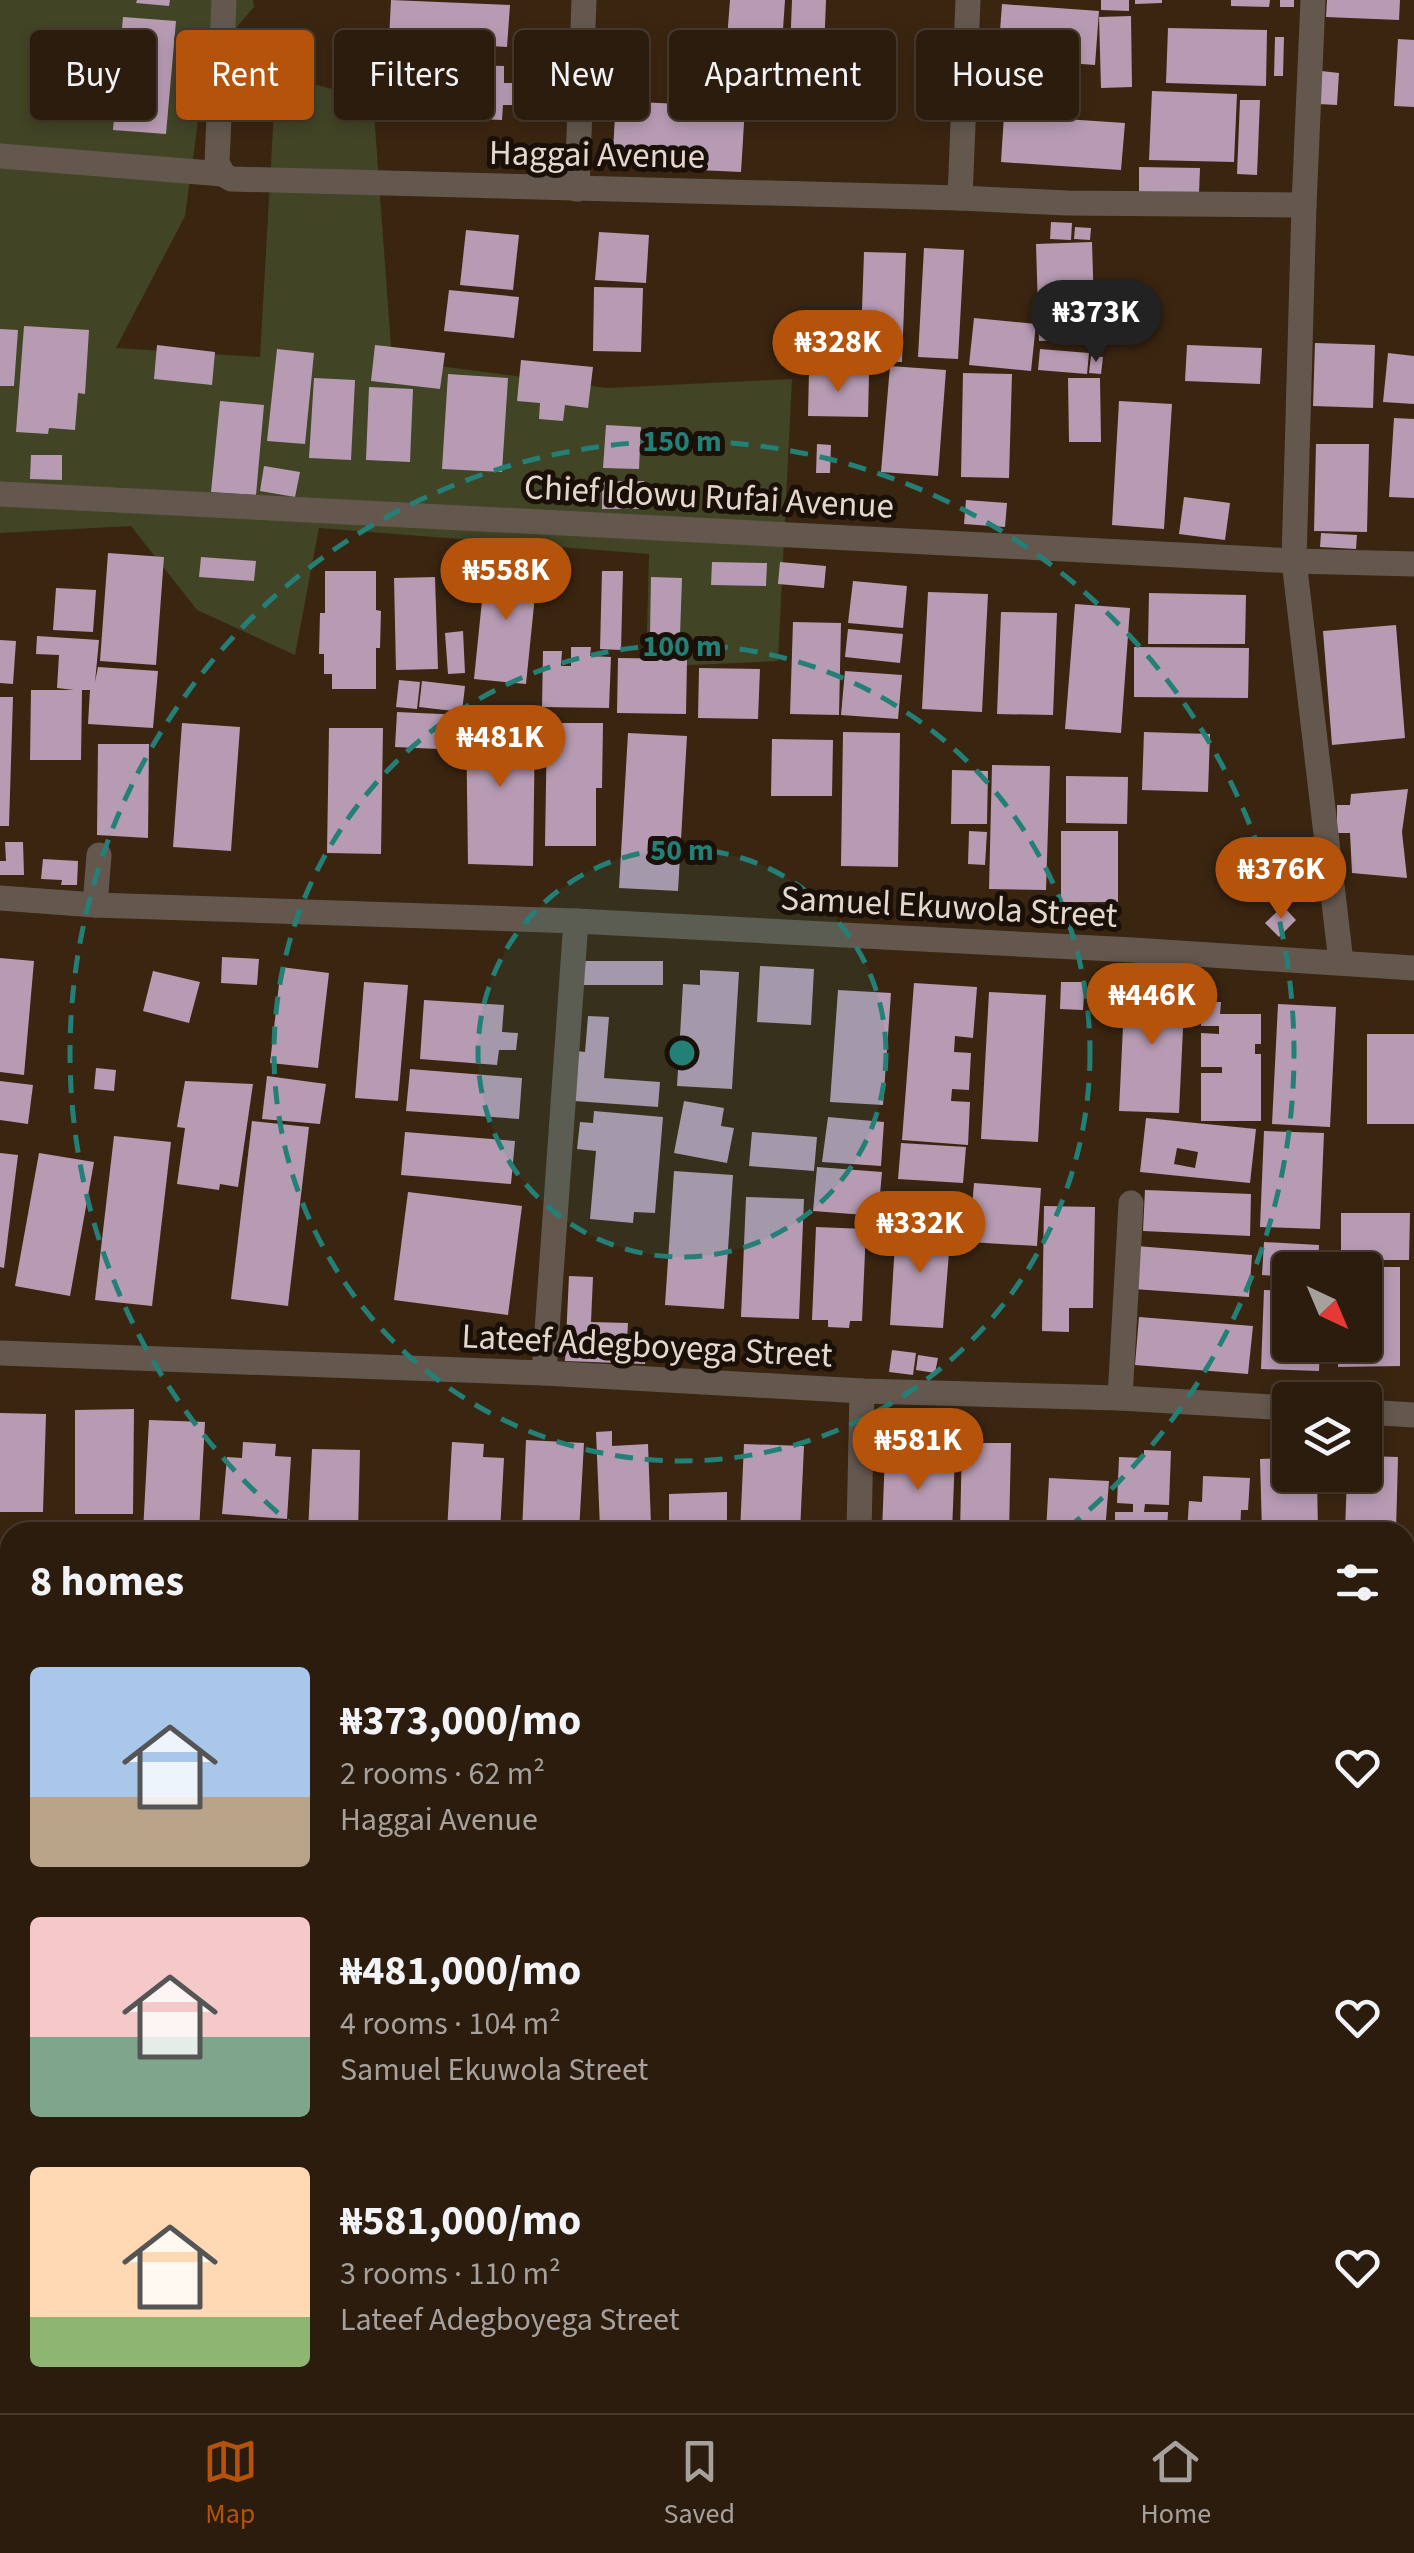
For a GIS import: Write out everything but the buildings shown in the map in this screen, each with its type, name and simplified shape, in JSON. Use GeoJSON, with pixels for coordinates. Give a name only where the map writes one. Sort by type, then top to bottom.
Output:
{"type":"FeatureCollection","features":[{"type":"Feature","properties":{"kind":"street"},"geometry":{"type":"LineString","coordinates":[[224,0],[217,163],[227,176]]}},
{"type":"Feature","properties":{"kind":"street"},"geometry":{"type":"LineString","coordinates":[[577,190],[584,0]]}},
{"type":"Feature","properties":{"kind":"street"},"geometry":{"type":"LineString","coordinates":[[960,198],[968,0]]}},
{"type":"Feature","properties":{"kind":"street"},"geometry":{"type":"LineString","coordinates":[[1312,0],[1294,561],[1341,962]]}},
{"type":"Feature","properties":{"kind":"street","name":"Haggai Avenue"},"geometry":{"type":"LineString","coordinates":[[0,156],[227,176],[577,190],[1304,205]]}},
{"type":"Feature","properties":{"kind":"street","name":"Chief Idowu Rufai Avenue"},"geometry":{"type":"LineString","coordinates":[[0,494],[1414,564]]}},
{"type":"Feature","properties":{"kind":"street"},"geometry":{"type":"LineString","coordinates":[[95,905],[99,855]]}},
{"type":"Feature","properties":{"kind":"street","name":"Samuel Ekuwola Street"},"geometry":{"type":"LineString","coordinates":[[0,898],[95,905],[576,922],[1414,968]]}},
{"type":"Feature","properties":{"kind":"street"},"geometry":{"type":"LineString","coordinates":[[544,1373],[576,922]]}},
{"type":"Feature","properties":{"kind":"street"},"geometry":{"type":"LineString","coordinates":[[1120,1398],[1131,1203]]}},
{"type":"Feature","properties":{"kind":"street","name":"Lateef Adegboyega Street"},"geometry":{"type":"LineString","coordinates":[[0,1353],[544,1373],[1272,1407]]}},
{"type":"Feature","properties":{"kind":"street"},"geometry":{"type":"LineString","coordinates":[[859,1522],[862,1390]]}},
{"type":"Feature","properties":{"kind":"street"},"geometry":{"type":"LineString","coordinates":[[1382,1413],[1414,1415]]}},
{"type":"Feature","properties":{"kind":"green space"},"geometry":{"type":"Polygon","coordinates":[[[0,0],[253,0],[254,7],[234,30],[176,30],[176,120],[198,120],[185,216],[116,348],[260,357],[273,120],[314,120],[314,84],[334,89],[334,120],[375,120],[392,360],[607,388],[792,379],[778,661],[646,667],[649,554],[319,528],[295,655],[197,610],[131,526],[0,533],[0,0]]]}}]}
